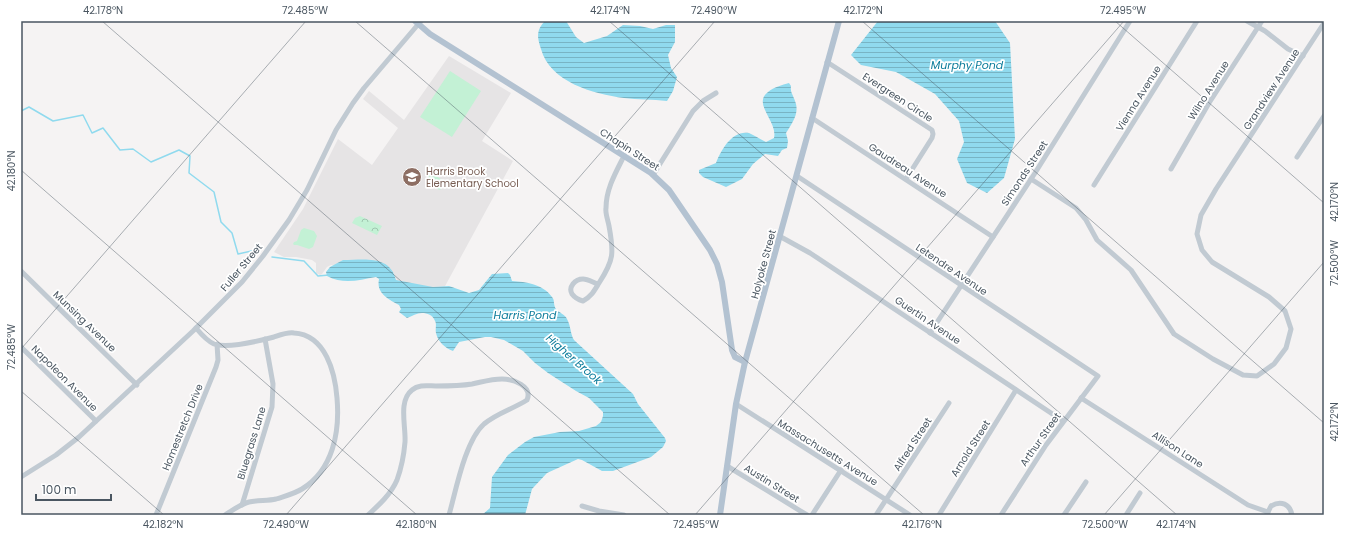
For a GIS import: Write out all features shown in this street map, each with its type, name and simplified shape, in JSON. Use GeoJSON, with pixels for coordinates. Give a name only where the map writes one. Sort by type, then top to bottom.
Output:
{"type":"FeatureCollection","features":[{"type":"Feature","properties":{"kind":"main road","name":"Holyoke Street"},"geometry":{"type":"LineString","coordinates":[[720,515],[736,404],[745,362],[781,237],[839,21]]}},
{"type":"Feature","properties":{"kind":"main road","name":"Chapin Street"},"geometry":{"type":"LineString","coordinates":[[418,22],[430,34],[653,175],[669,190],[710,250],[717,264],[722,282],[732,350],[735,357],[745,362]]}},
{"type":"Feature","properties":{"kind":"street","name":"Simonds Street"},"geometry":{"type":"LineString","coordinates":[[930,333],[1031,180],[1130,21]]}},
{"type":"Feature","properties":{"kind":"street","name":"Vienna Avenue"},"geometry":{"type":"LineString","coordinates":[[1094,185],[1197,21]]}},
{"type":"Feature","properties":{"kind":"street"},"geometry":{"type":"LineString","coordinates":[[1247,21],[1258,27],[1288,49],[1303,56]]}},
{"type":"Feature","properties":{"kind":"street","name":"Wilno Avenue"},"geometry":{"type":"LineString","coordinates":[[1171,169],[1210,103],[1262,21]]}},
{"type":"Feature","properties":{"kind":"street","name":"Fuller Street"},"geometry":{"type":"LineString","coordinates":[[21,477],[62,450],[96,421],[233,292],[266,253],[286,224],[307,190],[336,130],[350,107],[418,22]]}},
{"type":"Feature","properties":{"kind":"street","name":"Grandview Avenue"},"geometry":{"type":"LineString","coordinates":[[1031,180],[1076,208],[1086,220],[1097,240],[1131,270],[1174,334],[1213,359],[1243,375],[1257,376],[1274,364],[1286,348],[1291,329],[1285,311],[1269,298],[1212,262],[1202,250],[1197,234],[1201,215],[1324,23]]}},
{"type":"Feature","properties":{"kind":"street","name":"Evergreen Circle"},"geometry":{"type":"LineString","coordinates":[[827,62],[932,130],[932,138],[906,179]]}},
{"type":"Feature","properties":{"kind":"street"},"geometry":{"type":"LineString","coordinates":[[653,175],[693,111],[716,93]]}},
{"type":"Feature","properties":{"kind":"street"},"geometry":{"type":"LineString","coordinates":[[1297,157],[1324,116]]}},
{"type":"Feature","properties":{"kind":"street","name":"Gaudreau Avenue"},"geometry":{"type":"LineString","coordinates":[[812,118],[993,237]]}},
{"type":"Feature","properties":{"kind":"street"},"geometry":{"type":"LineString","coordinates":[[598,284],[584,279],[578,279],[573,283],[571,289],[572,294],[576,298],[583,301],[590,298],[608,269],[613,254],[613,245],[605,208],[607,196],[613,179],[624,156]]}},
{"type":"Feature","properties":{"kind":"street","name":"Letendre Avenue"},"geometry":{"type":"LineString","coordinates":[[797,176],[1098,376]]}},
{"type":"Feature","properties":{"kind":"street","name":"Guertin Avenue"},"geometry":{"type":"LineString","coordinates":[[781,237],[810,253],[1063,421]]}},
{"type":"Feature","properties":{"kind":"street","name":"Munsing Avenue"},"geometry":{"type":"LineString","coordinates":[[21,271],[137,384]]}},
{"type":"Feature","properties":{"kind":"street"},"geometry":{"type":"LineString","coordinates":[[196,328],[208,340],[217,344],[230,345],[248,343],[287,333],[298,333],[315,342],[324,352],[329,360],[334,377],[337,399],[338,431],[326,463],[317,476],[296,492],[275,499],[248,502],[225,515]]}},
{"type":"Feature","properties":{"kind":"street","name":"Bluegrass Lane"},"geometry":{"type":"LineString","coordinates":[[242,505],[272,407],[273,384],[265,339]]}},
{"type":"Feature","properties":{"kind":"street","name":"Homestretch Drive"},"geometry":{"type":"LineString","coordinates":[[156,515],[218,363],[217,344]]}},
{"type":"Feature","properties":{"kind":"street","name":"Napoleon Avenue"},"geometry":{"type":"LineString","coordinates":[[21,347],[96,421]]}},
{"type":"Feature","properties":{"kind":"street","name":"Arthur Street"},"geometry":{"type":"LineString","coordinates":[[1001,515],[1046,445],[1098,376]]}},
{"type":"Feature","properties":{"kind":"street"},"geometry":{"type":"LineString","coordinates":[[368,515],[388,495],[396,482],[400,471],[404,445],[405,402],[413,389],[422,386],[456,386],[502,378],[522,385],[528,391],[527,400],[500,413],[486,422],[471,440],[449,515]]}},
{"type":"Feature","properties":{"kind":"street","name":"Arnold Street"},"geometry":{"type":"LineString","coordinates":[[939,515],[1016,390]]}},
{"type":"Feature","properties":{"kind":"street","name":"Allison Lane"},"geometry":{"type":"LineString","coordinates":[[1081,398],[1248,504],[1267,514],[1271,506],[1283,503],[1290,508],[1292,515]]}},
{"type":"Feature","properties":{"kind":"street","name":"Alfred Street"},"geometry":{"type":"LineString","coordinates":[[876,515],[949,403]]}},
{"type":"Feature","properties":{"kind":"street","name":"Massachusetts Avenue"},"geometry":{"type":"LineString","coordinates":[[736,404],[910,515]]}},
{"type":"Feature","properties":{"kind":"street","name":"Austin Street"},"geometry":{"type":"LineString","coordinates":[[727,466],[807,515]]}},
{"type":"Feature","properties":{"kind":"street"},"geometry":{"type":"LineString","coordinates":[[812,515],[841,470]]}},
{"type":"Feature","properties":{"kind":"street"},"geometry":{"type":"LineString","coordinates":[[1064,515],[1086,482]]}},
{"type":"Feature","properties":{"kind":"street"},"geometry":{"type":"LineString","coordinates":[[1126,515],[1140,493]]}},
{"type":"Feature","properties":{"kind":"street"},"geometry":{"type":"LineString","coordinates":[[582,506],[599,511],[624,515]]}},
{"type":"Feature","properties":{"kind":"shaded area","name":"Harris Brook Elementary School"},"geometry":{"type":"Polygon","coordinates":[[[449,56],[511,93],[482,141],[513,161],[444,288],[399,285],[393,272],[331,265],[327,267],[320,275],[316,273],[316,263],[312,260],[296,257],[284,257],[274,252],[303,209],[338,139],[372,165],[398,128],[363,99],[369,91],[404,120],[449,56]]]}},
{"type":"Feature","properties":{"kind":"green space"},"geometry":{"type":"Polygon","coordinates":[[[450,71],[481,91],[452,137],[420,117],[450,71]]]}},
{"type":"Feature","properties":{"kind":"green space"},"geometry":{"type":"Polygon","coordinates":[[[431,173],[445,182],[440,190],[425,183],[431,173]]]}},
{"type":"Feature","properties":{"kind":"green space"},"geometry":{"type":"Polygon","coordinates":[[[360,216],[382,226],[377,235],[352,223],[355,218],[360,216]]]}},
{"type":"Feature","properties":{"kind":"green space"},"geometry":{"type":"Polygon","coordinates":[[[304,228],[314,231],[317,236],[313,247],[309,249],[293,244],[297,241],[301,230],[304,228]]]}},
{"type":"Feature","properties":{"kind":"water"},"geometry":{"type":"Polygon","coordinates":[[[545,21],[566,21],[576,37],[584,43],[607,36],[623,25],[640,26],[653,29],[666,25],[675,25],[675,42],[668,55],[671,68],[677,77],[673,91],[667,101],[629,99],[612,96],[586,89],[563,78],[553,70],[541,49],[538,34],[540,27],[545,21]]]}},
{"type":"Feature","properties":{"kind":"water","name":"Murphy Pond"},"geometry":{"type":"Polygon","coordinates":[[[878,21],[995,21],[1010,43],[1015,139],[1004,178],[987,193],[967,183],[957,159],[964,142],[959,121],[935,94],[896,72],[861,65],[851,55],[878,21]]]}},
{"type":"Feature","properties":{"kind":"water"},"geometry":{"type":"Polygon","coordinates":[[[789,83],[797,110],[795,118],[786,133],[788,141],[787,148],[782,150],[778,156],[765,154],[753,164],[742,179],[726,187],[703,177],[699,173],[699,170],[716,163],[724,147],[737,135],[749,133],[766,142],[774,138],[772,125],[764,107],[764,97],[768,92],[778,86],[789,83]]]}},
{"type":"Feature","properties":{"kind":"water","name":"Harris Pond"},"geometry":{"type":"Polygon","coordinates":[[[343,260],[375,260],[388,266],[393,272],[396,280],[433,287],[449,286],[469,293],[479,290],[492,274],[508,273],[512,281],[539,286],[553,298],[556,309],[566,317],[574,340],[633,394],[638,404],[665,438],[666,441],[663,447],[651,457],[613,471],[602,471],[578,459],[547,473],[532,489],[525,515],[482,515],[490,508],[492,477],[508,455],[534,437],[560,432],[579,431],[596,426],[601,422],[603,412],[589,398],[548,373],[523,351],[504,340],[485,337],[459,342],[453,351],[447,348],[440,342],[437,336],[436,322],[433,317],[422,313],[407,318],[399,312],[401,309],[399,305],[387,298],[381,292],[379,288],[379,279],[376,277],[345,281],[333,279],[327,276],[326,272],[330,267],[343,260]]]}},
{"type":"Feature","properties":{"kind":"waterway","name":"Higher Brook"},"geometry":{"type":"LineString","coordinates":[[21,111],[29,107],[53,121],[83,115],[92,133],[103,128],[120,150],[133,149],[151,162],[179,150],[190,156],[189,173],[214,192],[221,222],[232,233],[238,254],[260,249]]}},
{"type":"Feature","properties":{"kind":"waterway","name":"Higher Brook"},"geometry":{"type":"LineString","coordinates":[[272,257],[304,261],[318,276],[329,275]]}},
{"type":"Feature","properties":{"kind":"place","name":"Harris Brook Elementary School"},"geometry":{"type":"Point","coordinates":[412,177]}}]}
